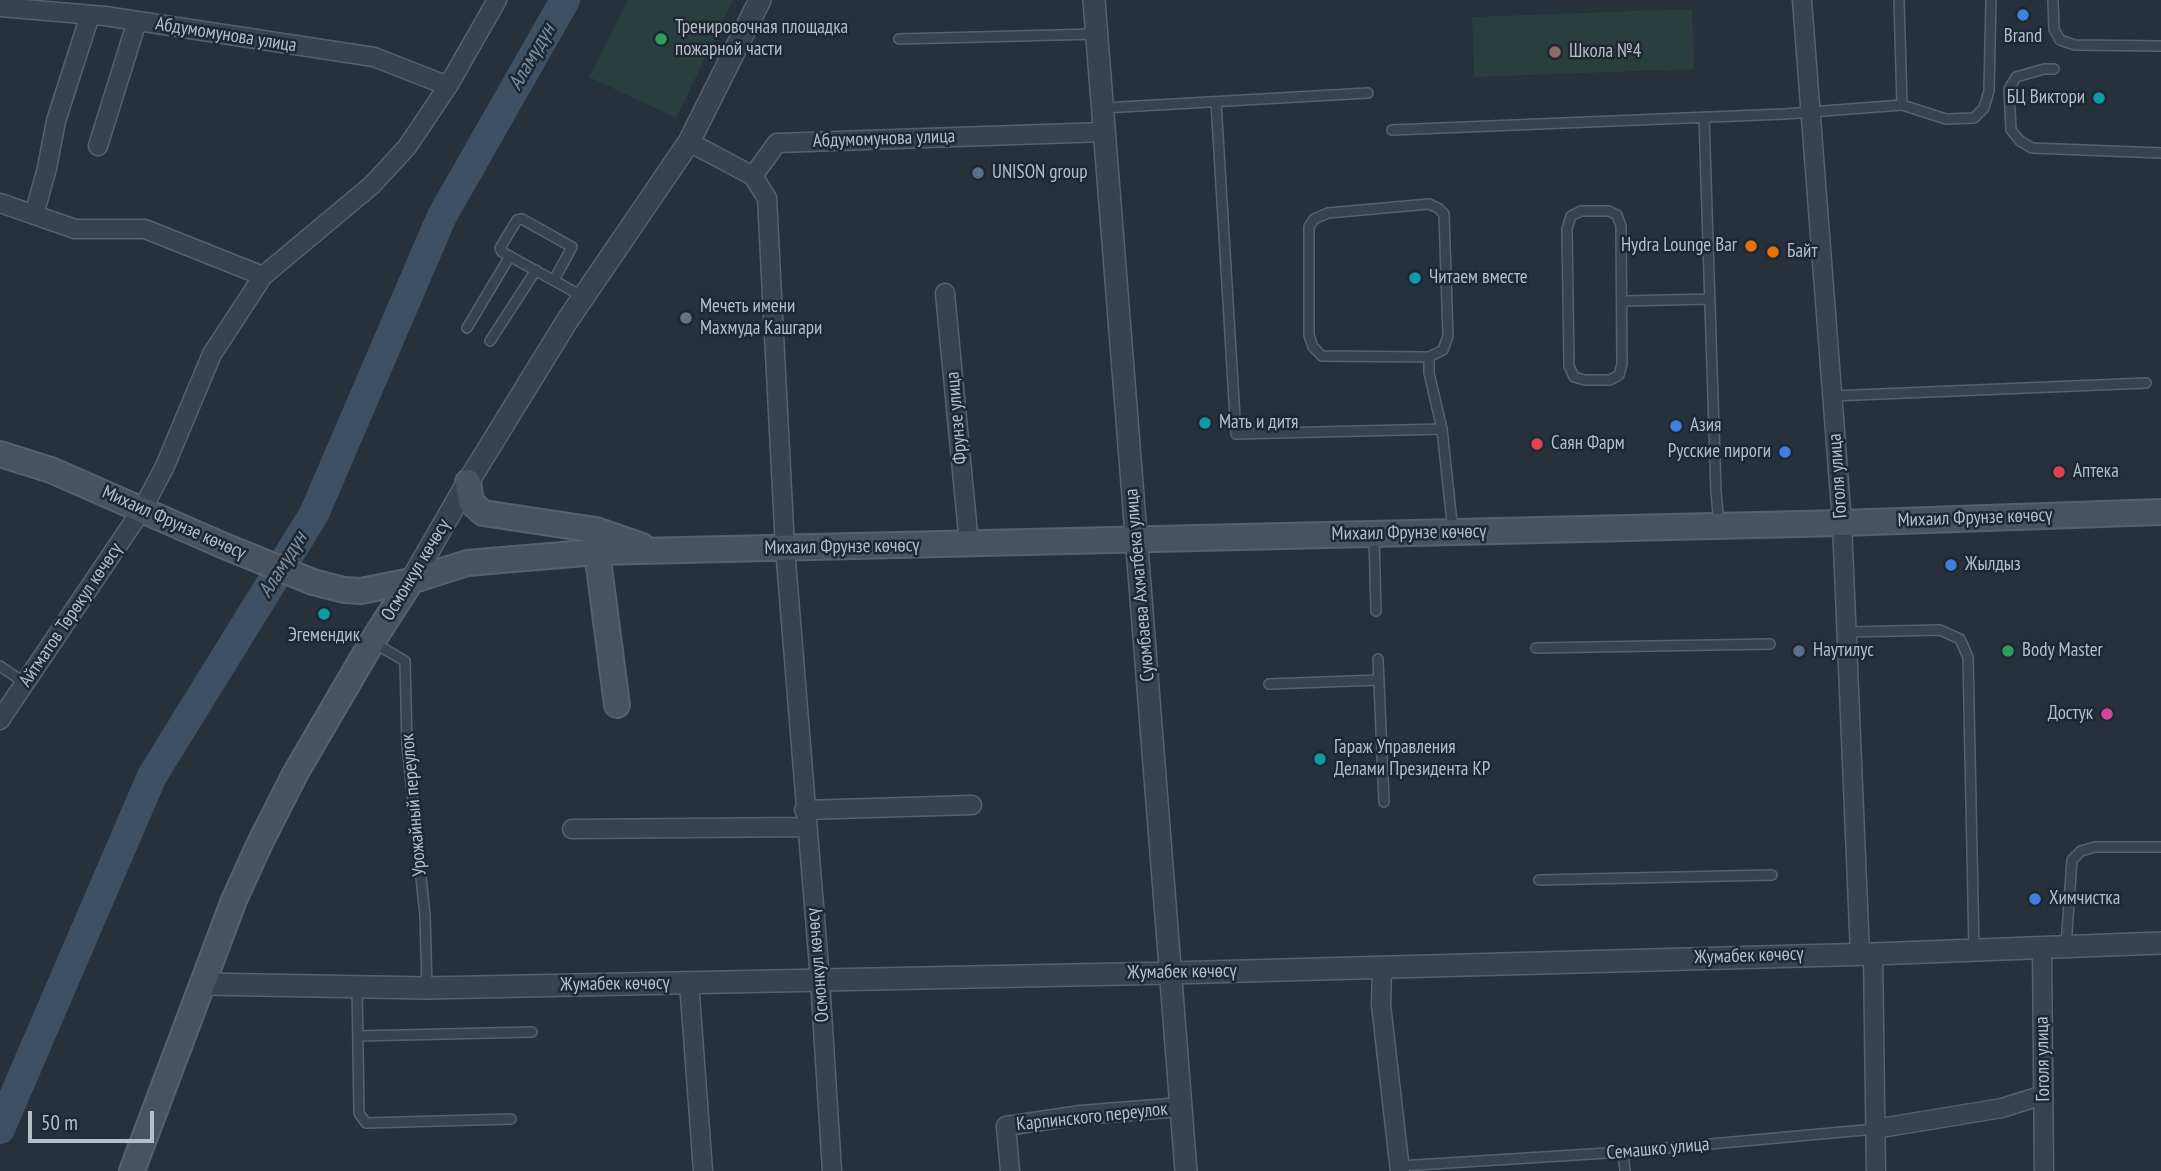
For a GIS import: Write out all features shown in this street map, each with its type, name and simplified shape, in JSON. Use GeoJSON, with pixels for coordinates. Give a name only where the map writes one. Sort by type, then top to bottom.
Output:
{"type":"FeatureCollection","features":[{"type":"Feature","properties":{"kind":"main road","name":"Михаил Фрунзе көчөсү"},"geometry":{"type":"LineString","coordinates":[[0,454],[51,470],[313,582],[344,590],[361,591],[411,581],[467,563],[597,552],[1842,523],[2161,512]]}},
{"type":"Feature","properties":{"kind":"main road","name":"Михаил Фрунзе көчөсү"},"geometry":{"type":"LineString","coordinates":[[468,482],[471,502],[483,513],[596,530],[656,551]]}},
{"type":"Feature","properties":{"kind":"main road"},"geometry":{"type":"LineString","coordinates":[[597,552],[617,705]]}},
{"type":"Feature","properties":{"kind":"main road","name":"Осмонкул көчөсү"},"geometry":{"type":"LineString","coordinates":[[132,1171],[234,900],[260,843],[295,774],[411,581]]}},
{"type":"Feature","properties":{"kind":"street","name":"Айтматов Төрөкул көчөсү"},"geometry":{"type":"LineString","coordinates":[[0,720],[143,508],[165,467],[212,354],[263,276],[372,185],[407,147],[448,86],[497,0]]}},
{"type":"Feature","properties":{"kind":"street","name":"Осмонкул көчөсү"},"geometry":{"type":"LineString","coordinates":[[411,581],[468,482],[584,296],[689,142],[760,0]]}},
{"type":"Feature","properties":{"kind":"street","name":"Суюмбаева Ахматбека улица"},"geometry":{"type":"LineString","coordinates":[[1094,0],[1186,1171]]}},
{"type":"Feature","properties":{"kind":"street","name":"Гоголя улица"},"geometry":{"type":"LineString","coordinates":[[1802,0],[1842,523],[1867,954],[1876,1171]]}},
{"type":"Feature","properties":{"kind":"street","name":"Абдумомунова улица"},"geometry":{"type":"LineString","coordinates":[[0,7],[137,21],[374,57],[448,86]]}},
{"type":"Feature","properties":{"kind":"street"},"geometry":{"type":"LineString","coordinates":[[34,215],[56,121],[90,15]]}},
{"type":"Feature","properties":{"kind":"street"},"geometry":{"type":"LineString","coordinates":[[98,146],[137,21]]}},
{"type":"Feature","properties":{"kind":"street","name":"Абдумомунова улица"},"geometry":{"type":"LineString","coordinates":[[753,176],[777,143],[1105,132]]}},
{"type":"Feature","properties":{"kind":"street"},"geometry":{"type":"LineString","coordinates":[[689,142],[753,176]]}},
{"type":"Feature","properties":{"kind":"street","name":"Осмонкул көчөсү"},"geometry":{"type":"LineString","coordinates":[[753,176],[767,198],[785,548],[820,979],[832,1171]]}},
{"type":"Feature","properties":{"kind":"street"},"geometry":{"type":"LineString","coordinates":[[0,203],[75,229],[145,229],[263,276]]}},
{"type":"Feature","properties":{"kind":"street","name":"Фрунзе улица"},"geometry":{"type":"LineString","coordinates":[[945,293],[969,544]]}},
{"type":"Feature","properties":{"kind":"street"},"geometry":{"type":"LineString","coordinates":[[572,829],[805,818],[972,805]]}},
{"type":"Feature","properties":{"kind":"street","name":"Жумабек көчөсү"},"geometry":{"type":"LineString","coordinates":[[203,984],[427,988],[1382,967],[2161,943]]}},
{"type":"Feature","properties":{"kind":"street","name":"Гоголя улица"},"geometry":{"type":"LineString","coordinates":[[2042,947],[2044,1171]]}},
{"type":"Feature","properties":{"kind":"street","name":"Семашко улица"},"geometry":{"type":"LineString","coordinates":[[1382,967],[1381,1005],[1400,1169]]}},
{"type":"Feature","properties":{"kind":"street"},"geometry":{"type":"LineString","coordinates":[[689,982],[704,1171]]}},
{"type":"Feature","properties":{"kind":"street"},"geometry":{"type":"LineString","coordinates":[[1875,1129],[2002,1108],[2043,1095]]}},
{"type":"Feature","properties":{"kind":"street","name":"Карпинского переулок"},"geometry":{"type":"LineString","coordinates":[[1010,1171],[1006,1125],[1081,1115],[1181,1107]]}},
{"type":"Feature","properties":{"kind":"lane"},"geometry":{"type":"LineString","coordinates":[[1899,0],[1902,105]]}},
{"type":"Feature","properties":{"kind":"lane"},"geometry":{"type":"LineString","coordinates":[[1392,130],[1810,112],[1902,105],[1945,118],[1974,118],[1984,107],[1989,91],[1991,0]]}},
{"type":"Feature","properties":{"kind":"lane"},"geometry":{"type":"LineString","coordinates":[[2053,0],[2054,29],[2060,40],[2075,45],[2161,46]]}},
{"type":"Feature","properties":{"kind":"lane"},"geometry":{"type":"LineString","coordinates":[[899,39],[1097,34]]}},
{"type":"Feature","properties":{"kind":"lane"},"geometry":{"type":"LineString","coordinates":[[2054,69],[2016,77],[2010,89],[2011,130],[2020,141],[2032,148],[2161,153]]}},
{"type":"Feature","properties":{"kind":"lane"},"geometry":{"type":"LineString","coordinates":[[1103,108],[1368,93]]}},
{"type":"Feature","properties":{"kind":"lane"},"geometry":{"type":"LineString","coordinates":[[1216,102],[1236,434],[1442,429]]}},
{"type":"Feature","properties":{"kind":"lane"},"geometry":{"type":"LineString","coordinates":[[1704,117],[1719,526]]}},
{"type":"Feature","properties":{"kind":"lane"},"geometry":{"type":"LineString","coordinates":[[1429,204],[1444,214],[1448,336],[1444,350],[1429,357],[1322,356],[1313,347],[1310,335],[1309,227],[1314,219],[1328,213],[1429,204]]}},
{"type":"Feature","properties":{"kind":"lane"},"geometry":{"type":"LineString","coordinates":[[1581,211],[1609,211],[1617,215],[1621,226],[1623,301],[1622,364],[1619,375],[1610,380],[1574,377],[1569,366],[1567,229],[1572,216],[1581,211]]}},
{"type":"Feature","properties":{"kind":"lane"},"geometry":{"type":"LineString","coordinates":[[554,280],[572,247],[522,219],[517,220],[500,248],[502,252],[510,256],[554,280],[584,296]]}},
{"type":"Feature","properties":{"kind":"lane"},"geometry":{"type":"LineString","coordinates":[[467,328],[510,256]]}},
{"type":"Feature","properties":{"kind":"lane"},"geometry":{"type":"LineString","coordinates":[[490,341],[536,270]]}},
{"type":"Feature","properties":{"kind":"lane"},"geometry":{"type":"LineString","coordinates":[[1623,301],[1710,299]]}},
{"type":"Feature","properties":{"kind":"lane"},"geometry":{"type":"LineString","coordinates":[[1429,357],[1429,373],[1442,429],[1453,532]]}},
{"type":"Feature","properties":{"kind":"lane"},"geometry":{"type":"LineString","coordinates":[[1832,396],[2146,383]]}},
{"type":"Feature","properties":{"kind":"lane"},"geometry":{"type":"LineString","coordinates":[[1373,534],[1376,611]]}},
{"type":"Feature","properties":{"kind":"lane"},"geometry":{"type":"LineString","coordinates":[[1847,632],[1940,630],[1960,639],[1968,657],[1974,949]]}},
{"type":"Feature","properties":{"kind":"lane","name":"Урожайный переулок"},"geometry":{"type":"LineString","coordinates":[[372,642],[405,661],[407,745],[425,915],[427,988]]}},
{"type":"Feature","properties":{"kind":"lane"},"geometry":{"type":"LineString","coordinates":[[1536,648],[1770,644]]}},
{"type":"Feature","properties":{"kind":"lane"},"geometry":{"type":"LineString","coordinates":[[1378,659],[1384,802]]}},
{"type":"Feature","properties":{"kind":"lane"},"geometry":{"type":"LineString","coordinates":[[0,666],[25,683]]}},
{"type":"Feature","properties":{"kind":"lane"},"geometry":{"type":"LineString","coordinates":[[1269,684],[1379,680]]}},
{"type":"Feature","properties":{"kind":"lane"},"geometry":{"type":"LineString","coordinates":[[2066,946],[2072,860],[2081,852],[2095,847],[2161,847]]}},
{"type":"Feature","properties":{"kind":"lane"},"geometry":{"type":"LineString","coordinates":[[1538,880],[1772,875]]}},
{"type":"Feature","properties":{"kind":"lane"},"geometry":{"type":"LineString","coordinates":[[357,986],[361,1119],[366,1123],[511,1119]]}},
{"type":"Feature","properties":{"kind":"lane"},"geometry":{"type":"LineString","coordinates":[[358,1036],[532,1032]]}},
{"type":"Feature","properties":{"kind":"lane","name":"Семашко улица"},"geometry":{"type":"LineString","coordinates":[[1400,1169],[1875,1129]]}},
{"type":"Feature","properties":{"kind":"lane"},"geometry":{"type":"LineString","coordinates":[[1623,1152],[1625,1171]]}},
{"type":"Feature","properties":{"kind":"green space","name":"Тренировочная площадка пожарной части"},"geometry":{"type":"Polygon","coordinates":[[[628,0],[733,0],[676,118],[589,77],[628,0]]]}},
{"type":"Feature","properties":{"kind":"green space"},"geometry":{"type":"Polygon","coordinates":[[[1692,9],[1694,69],[1474,77],[1472,17],[1692,9]]]}},
{"type":"Feature","properties":{"kind":"waterway","name":"Аламүдүн"},"geometry":{"type":"LineString","coordinates":[[0,1129],[152,776],[314,514],[442,216],[565,0]]}},
{"type":"Feature","properties":{"kind":"place","name":"Brand"},"geometry":{"type":"Point","coordinates":[2023,15]}},
{"type":"Feature","properties":{"kind":"place","name":"Тренировочная площадка пожарной части"},"geometry":{"type":"Point","coordinates":[661,39]}},
{"type":"Feature","properties":{"kind":"place","name":"Школа №4"},"geometry":{"type":"Point","coordinates":[1555,52]}},
{"type":"Feature","properties":{"kind":"place","name":"БЦ Виктори"},"geometry":{"type":"Point","coordinates":[2099,98]}},
{"type":"Feature","properties":{"kind":"place","name":"UNISON group"},"geometry":{"type":"Point","coordinates":[978,173]}},
{"type":"Feature","properties":{"kind":"place","name":"Hydra Lounge Bar"},"geometry":{"type":"Point","coordinates":[1751,246]}},
{"type":"Feature","properties":{"kind":"place","name":"Байт"},"geometry":{"type":"Point","coordinates":[1773,252]}},
{"type":"Feature","properties":{"kind":"place","name":"Читаем вместе"},"geometry":{"type":"Point","coordinates":[1415,278]}},
{"type":"Feature","properties":{"kind":"place","name":"Мечеть имени Махмуда Кашгари"},"geometry":{"type":"Point","coordinates":[686,318]}},
{"type":"Feature","properties":{"kind":"place","name":"Мать и дитя"},"geometry":{"type":"Point","coordinates":[1205,423]}},
{"type":"Feature","properties":{"kind":"place","name":"Азия"},"geometry":{"type":"Point","coordinates":[1676,426]}},
{"type":"Feature","properties":{"kind":"place","name":"Саян Фарм"},"geometry":{"type":"Point","coordinates":[1537,444]}},
{"type":"Feature","properties":{"kind":"place","name":"Русские пироги"},"geometry":{"type":"Point","coordinates":[1785,452]}},
{"type":"Feature","properties":{"kind":"place","name":"Аптека"},"geometry":{"type":"Point","coordinates":[2059,472]}},
{"type":"Feature","properties":{"kind":"place","name":"Жылдыз"},"geometry":{"type":"Point","coordinates":[1951,565]}},
{"type":"Feature","properties":{"kind":"place","name":"Эгемендик"},"geometry":{"type":"Point","coordinates":[324,614]}},
{"type":"Feature","properties":{"kind":"place","name":"Наутилус"},"geometry":{"type":"Point","coordinates":[1799,651]}},
{"type":"Feature","properties":{"kind":"place","name":"Body Master"},"geometry":{"type":"Point","coordinates":[2008,651]}},
{"type":"Feature","properties":{"kind":"place","name":"Достук"},"geometry":{"type":"Point","coordinates":[2107,714]}},
{"type":"Feature","properties":{"kind":"place","name":"Гараж Управления Делами Президента КР"},"geometry":{"type":"Point","coordinates":[1320,759]}},
{"type":"Feature","properties":{"kind":"place","name":"Химчистка"},"geometry":{"type":"Point","coordinates":[2035,899]}}]}
